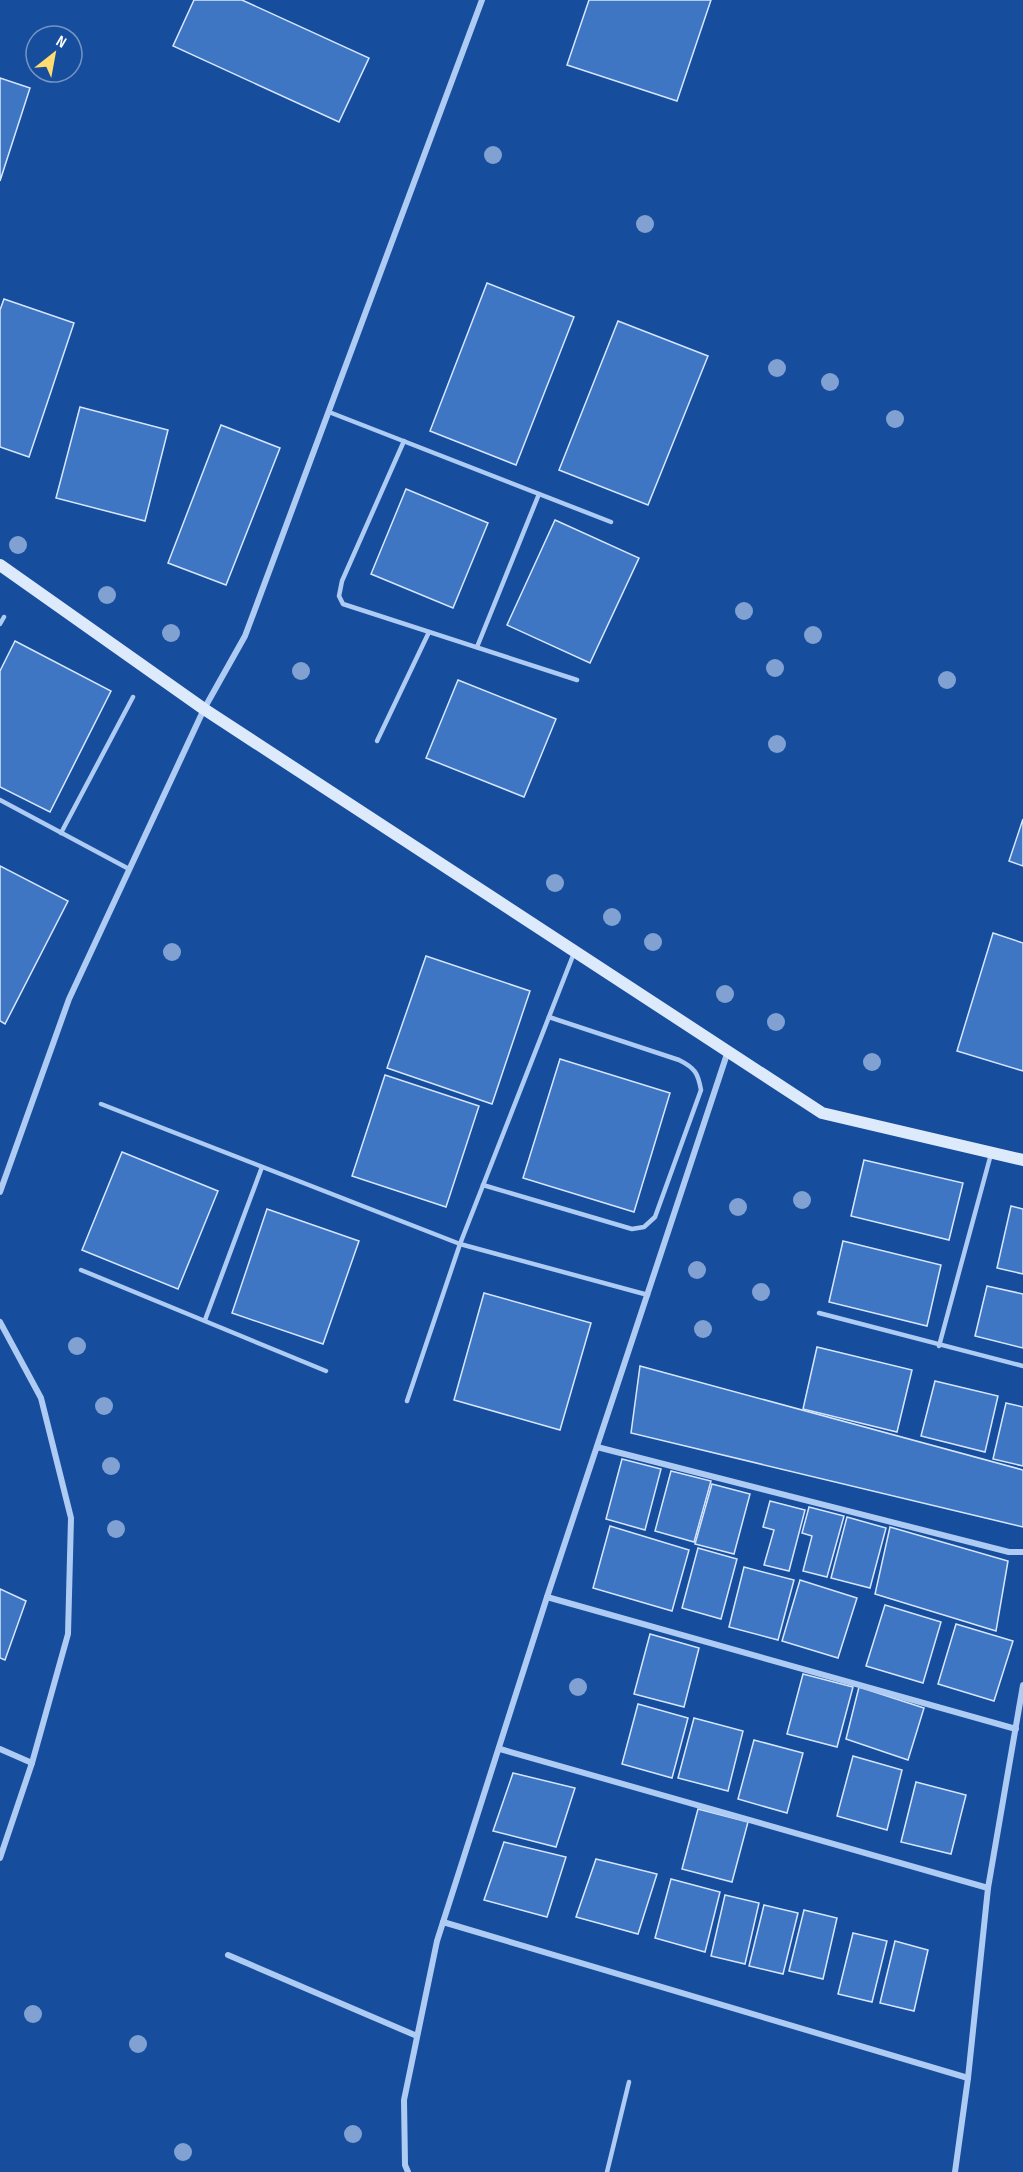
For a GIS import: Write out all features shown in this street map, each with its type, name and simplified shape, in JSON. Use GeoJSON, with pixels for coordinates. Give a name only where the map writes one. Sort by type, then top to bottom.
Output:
{"type":"FeatureCollection","features":[{"type":"Feature","properties":{"kind":"street"},"geometry":{"type":"LineString","coordinates":[[0,1192],[69,999],[204,709],[245,636],[482,0]]}},
{"type":"Feature","properties":{"kind":"street"},"geometry":{"type":"LineString","coordinates":[[0,565],[204,709],[822,1113],[1023,1160]]}},
{"type":"Feature","properties":{"kind":"street"},"geometry":{"type":"LineString","coordinates":[[408,2172],[405,2165],[404,2100],[442,1922],[728,1050]]}},
{"type":"Feature","properties":{"kind":"street"},"geometry":{"type":"LineString","coordinates":[[0,1322],[41,1398],[71,1518],[68,1634],[32,1763],[0,1858]]}},
{"type":"Feature","properties":{"kind":"street"},"geometry":{"type":"LineString","coordinates":[[597,1447],[1009,1552],[1023,1552]]}},
{"type":"Feature","properties":{"kind":"street"},"geometry":{"type":"LineString","coordinates":[[547,1597],[1016,1729]]}},
{"type":"Feature","properties":{"kind":"street"},"geometry":{"type":"LineString","coordinates":[[955,2172],[968,2078],[988,1888],[1023,1689]]}},
{"type":"Feature","properties":{"kind":"street"},"geometry":{"type":"LineString","coordinates":[[0,1749],[32,1763]]}},
{"type":"Feature","properties":{"kind":"street"},"geometry":{"type":"LineString","coordinates":[[500,1749],[988,1888]]}},
{"type":"Feature","properties":{"kind":"street"},"geometry":{"type":"LineString","coordinates":[[442,1922],[968,2078]]}},
{"type":"Feature","properties":{"kind":"street"},"geometry":{"type":"LineString","coordinates":[[228,1955],[417,2036]]}},
{"type":"Feature","properties":{"kind":"lane"},"geometry":{"type":"LineString","coordinates":[[329,412],[611,522]]}},
{"type":"Feature","properties":{"kind":"lane"},"geometry":{"type":"LineString","coordinates":[[404,441],[342,581],[339,596],[342,604],[577,680]]}},
{"type":"Feature","properties":{"kind":"lane"},"geometry":{"type":"LineString","coordinates":[[477,647],[539,494]]}},
{"type":"Feature","properties":{"kind":"lane"},"geometry":{"type":"LineString","coordinates":[[0,624],[4,617]]}},
{"type":"Feature","properties":{"kind":"lane"},"geometry":{"type":"LineString","coordinates":[[377,741],[429,632]]}},
{"type":"Feature","properties":{"kind":"lane"},"geometry":{"type":"LineString","coordinates":[[61,833],[133,697]]}},
{"type":"Feature","properties":{"kind":"lane"},"geometry":{"type":"LineString","coordinates":[[0,800],[129,869]]}},
{"type":"Feature","properties":{"kind":"lane"},"geometry":{"type":"LineString","coordinates":[[407,1401],[460,1244],[575,951]]}},
{"type":"Feature","properties":{"kind":"lane"},"geometry":{"type":"LineString","coordinates":[[483,1185],[632,1229],[644,1227],[656,1217],[701,1090],[698,1074],[691,1066],[679,1060],[549,1017]]}},
{"type":"Feature","properties":{"kind":"lane"},"geometry":{"type":"LineString","coordinates":[[101,1104],[460,1244],[648,1295]]}},
{"type":"Feature","properties":{"kind":"lane"},"geometry":{"type":"LineString","coordinates":[[939,1346],[992,1153]]}},
{"type":"Feature","properties":{"kind":"lane"},"geometry":{"type":"LineString","coordinates":[[205,1320],[262,1167]]}},
{"type":"Feature","properties":{"kind":"lane"},"geometry":{"type":"LineString","coordinates":[[81,1270],[326,1371]]}},
{"type":"Feature","properties":{"kind":"lane"},"geometry":{"type":"LineString","coordinates":[[819,1313],[1023,1366]]}},
{"type":"Feature","properties":{"kind":"lane"},"geometry":{"type":"LineString","coordinates":[[607,2172],[629,2082]]}},
{"type":"Feature","properties":{"kind":"building"},"geometry":{"type":"Polygon","coordinates":[[[194,0],[242,0],[369,58],[339,122],[173,46],[194,0]]]}},
{"type":"Feature","properties":{"kind":"building"},"geometry":{"type":"Polygon","coordinates":[[[589,0],[711,0],[677,101],[567,65],[589,0]]]}},
{"type":"Feature","properties":{"kind":"building"},"geometry":{"type":"Polygon","coordinates":[[[0,78],[30,88],[0,181],[0,78]]]}},
{"type":"Feature","properties":{"kind":"building"},"geometry":{"type":"Polygon","coordinates":[[[487,283],[574,317],[516,465],[430,431],[487,283]]]}},
{"type":"Feature","properties":{"kind":"building"},"geometry":{"type":"Polygon","coordinates":[[[4,299],[74,323],[29,457],[0,447],[0,310],[4,299]]]}},
{"type":"Feature","properties":{"kind":"building"},"geometry":{"type":"Polygon","coordinates":[[[618,321],[708,356],[648,505],[559,470],[618,321]]]}},
{"type":"Feature","properties":{"kind":"building"},"geometry":{"type":"Polygon","coordinates":[[[80,407],[168,430],[145,521],[56,498],[80,407]]]}},
{"type":"Feature","properties":{"kind":"building"},"geometry":{"type":"Polygon","coordinates":[[[221,425],[280,448],[226,585],[168,563],[221,425]]]}},
{"type":"Feature","properties":{"kind":"building"},"geometry":{"type":"Polygon","coordinates":[[[406,489],[488,523],[453,608],[371,574],[406,489]]]}},
{"type":"Feature","properties":{"kind":"building"},"geometry":{"type":"Polygon","coordinates":[[[555,520],[639,558],[590,663],[507,625],[555,520]]]}},
{"type":"Feature","properties":{"kind":"building"},"geometry":{"type":"Polygon","coordinates":[[[15,641],[111,691],[50,812],[0,787],[0,671],[15,641]]]}},
{"type":"Feature","properties":{"kind":"building"},"geometry":{"type":"Polygon","coordinates":[[[458,680],[556,719],[524,797],[426,758],[458,680]]]}},
{"type":"Feature","properties":{"kind":"building"},"geometry":{"type":"Polygon","coordinates":[[[1023,819],[1023,866],[1009,861],[1023,819]]]}},
{"type":"Feature","properties":{"kind":"building"},"geometry":{"type":"Polygon","coordinates":[[[0,866],[68,901],[5,1024],[0,1021],[0,866]]]}},
{"type":"Feature","properties":{"kind":"building"},"geometry":{"type":"Polygon","coordinates":[[[993,933],[1023,943],[1023,1071],[957,1051],[993,933]]]}},
{"type":"Feature","properties":{"kind":"building"},"geometry":{"type":"Polygon","coordinates":[[[426,956],[530,991],[492,1104],[387,1068],[426,956]]]}},
{"type":"Feature","properties":{"kind":"building"},"geometry":{"type":"Polygon","coordinates":[[[560,1059],[670,1093],[634,1212],[523,1178],[560,1059]]]}},
{"type":"Feature","properties":{"kind":"building"},"geometry":{"type":"Polygon","coordinates":[[[385,1075],[479,1106],[446,1207],[352,1176],[385,1075]]]}},
{"type":"Feature","properties":{"kind":"building"},"geometry":{"type":"Polygon","coordinates":[[[122,1152],[218,1191],[178,1289],[82,1250],[122,1152]]]}},
{"type":"Feature","properties":{"kind":"building"},"geometry":{"type":"Polygon","coordinates":[[[864,1160],[963,1183],[949,1240],[851,1216],[864,1160]]]}},
{"type":"Feature","properties":{"kind":"building"},"geometry":{"type":"Polygon","coordinates":[[[1011,1206],[1023,1209],[1023,1274],[997,1268],[1011,1206]]]}},
{"type":"Feature","properties":{"kind":"building"},"geometry":{"type":"Polygon","coordinates":[[[267,1209],[359,1241],[323,1344],[232,1313],[267,1209]]]}},
{"type":"Feature","properties":{"kind":"building"},"geometry":{"type":"Polygon","coordinates":[[[843,1241],[941,1265],[927,1326],[829,1302],[843,1241]]]}},
{"type":"Feature","properties":{"kind":"building"},"geometry":{"type":"Polygon","coordinates":[[[987,1286],[1023,1294],[1023,1348],[975,1336],[987,1286]]]}},
{"type":"Feature","properties":{"kind":"building"},"geometry":{"type":"Polygon","coordinates":[[[484,1293],[591,1323],[560,1430],[454,1400],[484,1293]]]}},
{"type":"Feature","properties":{"kind":"building"},"geometry":{"type":"Polygon","coordinates":[[[817,1347],[912,1370],[897,1432],[803,1409],[817,1347]]]}},
{"type":"Feature","properties":{"kind":"building"},"geometry":{"type":"Polygon","coordinates":[[[640,1366],[1023,1470],[1023,1527],[631,1433],[640,1366]]]}},
{"type":"Feature","properties":{"kind":"building"},"geometry":{"type":"Polygon","coordinates":[[[935,1381],[998,1396],[985,1452],[921,1436],[935,1381]]]}},
{"type":"Feature","properties":{"kind":"building"},"geometry":{"type":"Polygon","coordinates":[[[1006,1403],[1023,1407],[1023,1466],[993,1459],[1006,1403]]]}},
{"type":"Feature","properties":{"kind":"building"},"geometry":{"type":"Polygon","coordinates":[[[622,1459],[661,1469],[645,1530],[606,1519],[622,1459]]]}},
{"type":"Feature","properties":{"kind":"building"},"geometry":{"type":"Polygon","coordinates":[[[671,1471],[711,1481],[694,1542],[655,1531],[671,1471]]]}},
{"type":"Feature","properties":{"kind":"building"},"geometry":{"type":"Polygon","coordinates":[[[712,1484],[750,1494],[734,1554],[695,1544],[712,1484]]]}},
{"type":"Feature","properties":{"kind":"building"},"geometry":{"type":"Polygon","coordinates":[[[770,1501],[805,1510],[789,1571],[764,1565],[774,1530],[763,1527],[770,1501]]]}},
{"type":"Feature","properties":{"kind":"building"},"geometry":{"type":"Polygon","coordinates":[[[809,1507],[844,1516],[827,1577],[803,1571],[812,1536],[802,1533],[809,1507]]]}},
{"type":"Feature","properties":{"kind":"building"},"geometry":{"type":"Polygon","coordinates":[[[847,1517],[886,1528],[870,1588],[831,1578],[847,1517]]]}},
{"type":"Feature","properties":{"kind":"building"},"geometry":{"type":"Polygon","coordinates":[[[610,1526],[689,1550],[672,1611],[593,1588],[610,1526]]]}},
{"type":"Feature","properties":{"kind":"building"},"geometry":{"type":"Polygon","coordinates":[[[890,1527],[1008,1561],[996,1631],[875,1594],[890,1527]]]}},
{"type":"Feature","properties":{"kind":"building"},"geometry":{"type":"Polygon","coordinates":[[[698,1548],[737,1559],[721,1619],[682,1608],[698,1548]]]}},
{"type":"Feature","properties":{"kind":"building"},"geometry":{"type":"Polygon","coordinates":[[[744,1567],[794,1580],[778,1640],[729,1627],[744,1567]]]}},
{"type":"Feature","properties":{"kind":"building"},"geometry":{"type":"Polygon","coordinates":[[[800,1580],[857,1598],[838,1658],[782,1641],[800,1580]]]}},
{"type":"Feature","properties":{"kind":"building"},"geometry":{"type":"Polygon","coordinates":[[[0,1589],[26,1601],[5,1660],[0,1658],[0,1589]]]}},
{"type":"Feature","properties":{"kind":"building"},"geometry":{"type":"Polygon","coordinates":[[[885,1605],[941,1622],[923,1683],[866,1666],[885,1605]]]}},
{"type":"Feature","properties":{"kind":"building"},"geometry":{"type":"Polygon","coordinates":[[[956,1624],[1013,1641],[994,1701],[938,1684],[956,1624]]]}},
{"type":"Feature","properties":{"kind":"building"},"geometry":{"type":"Polygon","coordinates":[[[650,1634],[699,1648],[684,1707],[634,1694],[650,1634]]]}},
{"type":"Feature","properties":{"kind":"building"},"geometry":{"type":"Polygon","coordinates":[[[803,1674],[853,1687],[837,1747],[787,1734],[803,1674]]]}},
{"type":"Feature","properties":{"kind":"building"},"geometry":{"type":"Polygon","coordinates":[[[859,1687],[924,1708],[908,1760],[846,1739],[859,1687]]]}},
{"type":"Feature","properties":{"kind":"building"},"geometry":{"type":"Polygon","coordinates":[[[638,1704],[688,1718],[672,1778],[622,1764],[638,1704]]]}},
{"type":"Feature","properties":{"kind":"building"},"geometry":{"type":"Polygon","coordinates":[[[694,1718],[743,1731],[728,1791],[678,1778],[694,1718]]]}},
{"type":"Feature","properties":{"kind":"building"},"geometry":{"type":"Polygon","coordinates":[[[754,1740],[803,1753],[787,1813],[738,1799],[754,1740]]]}},
{"type":"Feature","properties":{"kind":"building"},"geometry":{"type":"Polygon","coordinates":[[[853,1756],[902,1770],[887,1830],[837,1816],[853,1756]]]}},
{"type":"Feature","properties":{"kind":"building"},"geometry":{"type":"Polygon","coordinates":[[[513,1773],[575,1788],[556,1847],[493,1831],[513,1773]]]}},
{"type":"Feature","properties":{"kind":"building"},"geometry":{"type":"Polygon","coordinates":[[[916,1782],[966,1795],[951,1854],[901,1842],[916,1782]]]}},
{"type":"Feature","properties":{"kind":"building"},"geometry":{"type":"Polygon","coordinates":[[[698,1809],[748,1822],[732,1882],[682,1869],[698,1809]]]}},
{"type":"Feature","properties":{"kind":"building"},"geometry":{"type":"Polygon","coordinates":[[[504,1842],[566,1857],[547,1917],[484,1900],[504,1842]]]}},
{"type":"Feature","properties":{"kind":"building"},"geometry":{"type":"Polygon","coordinates":[[[596,1859],[657,1874],[638,1934],[576,1917],[596,1859]]]}},
{"type":"Feature","properties":{"kind":"building"},"geometry":{"type":"Polygon","coordinates":[[[671,1879],[720,1892],[705,1952],[655,1938],[671,1879]]]}},
{"type":"Feature","properties":{"kind":"building"},"geometry":{"type":"Polygon","coordinates":[[[725,1895],[759,1903],[745,1964],[711,1956],[725,1895]]]}},
{"type":"Feature","properties":{"kind":"building"},"geometry":{"type":"Polygon","coordinates":[[[764,1905],[798,1913],[783,1974],[749,1966],[764,1905]]]}},
{"type":"Feature","properties":{"kind":"building"},"geometry":{"type":"Polygon","coordinates":[[[804,1910],[837,1918],[823,1979],[789,1971],[804,1910]]]}},
{"type":"Feature","properties":{"kind":"building"},"geometry":{"type":"Polygon","coordinates":[[[853,1933],[887,1941],[872,2002],[838,1994],[853,1933]]]}},
{"type":"Feature","properties":{"kind":"building"},"geometry":{"type":"Polygon","coordinates":[[[895,1941],[928,1950],[914,2011],[880,2003],[895,1941]]]}}]}
